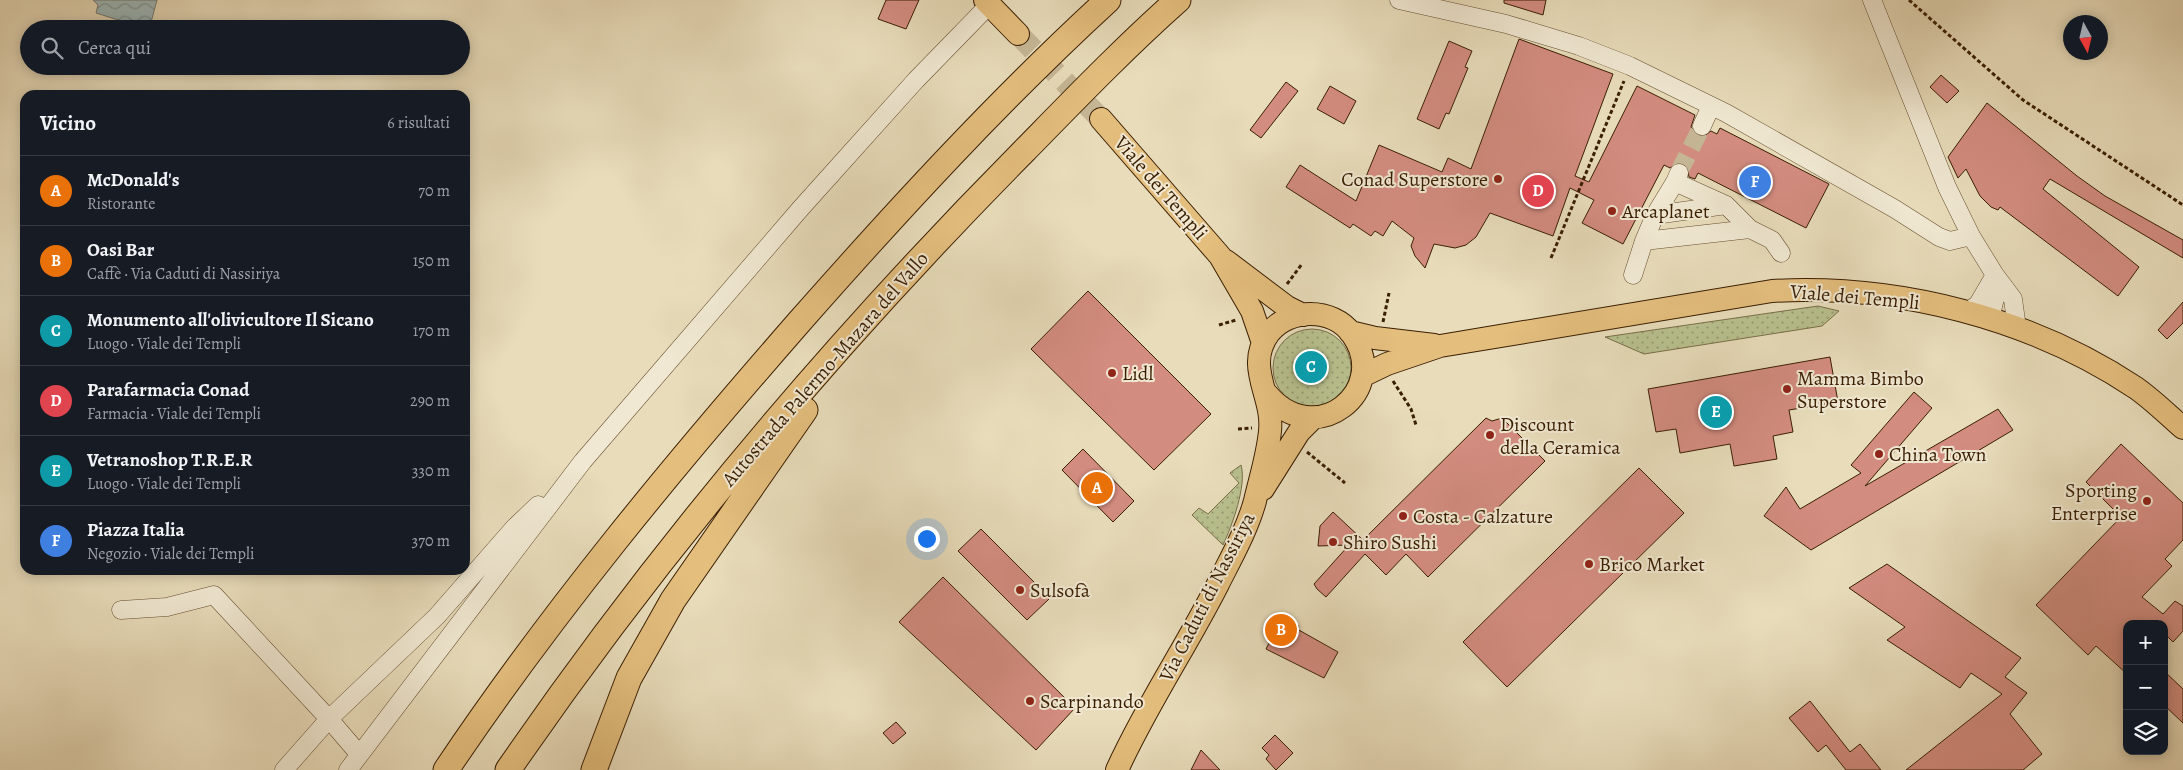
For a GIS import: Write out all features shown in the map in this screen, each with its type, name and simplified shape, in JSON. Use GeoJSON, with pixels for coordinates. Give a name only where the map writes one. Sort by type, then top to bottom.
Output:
{"type":"FeatureCollection","features":[{"type":"Feature","properties":{"kind":"highway"},"geometry":{"type":"LineString","coordinates":[[446,770],[543,634],[700,436],[866,247],[968,138],[1074,30],[1108,0]]}},
{"type":"Feature","properties":{"kind":"highway","name":"Autostrada Palermo-Mazara del Vallo"},"geometry":{"type":"LineString","coordinates":[[508,770],[549,710],[655,569],[817,372],[978,197],[1133,40],[1178,0]]}},
{"type":"Feature","properties":{"kind":"highway"},"geometry":{"type":"LineString","coordinates":[[594,770],[629,678],[674,600],[826,380],[956,232],[978,197]]}},
{"type":"Feature","properties":{"kind":"main road"},"geometry":{"type":"LineString","coordinates":[[987,2],[1018,34]]}},
{"type":"Feature","properties":{"kind":"main road","name":"Viale dei Templi"},"geometry":{"type":"LineString","coordinates":[[1102,119],[1220,256]]}},
{"type":"Feature","properties":{"kind":"main road"},"geometry":{"type":"LineString","coordinates":[[1220,256],[1287,308],[1303,315]]}},
{"type":"Feature","properties":{"kind":"main road"},"geometry":{"type":"LineString","coordinates":[[1220,256],[1252,311],[1263,343]]}},
{"type":"Feature","properties":{"kind":"main road","name":"Viale dei Templi"},"geometry":{"type":"LineString","coordinates":[[1440,346],[1772,291],[1820,290],[1857,293],[1943,305],[2017,328],[2090,360],[2138,389],[2183,428]]}},
{"type":"Feature","properties":{"kind":"main road"},"geometry":{"type":"LineString","coordinates":[[1303,315],[1329,317],[1350,332],[1359,345],[1363,360],[1362,376],[1356,392],[1345,405],[1330,414],[1314,418],[1299,417],[1286,412],[1275,404],[1266,393],[1259,377],[1258,360],[1263,343],[1270,332],[1290,318],[1303,315]]}},
{"type":"Feature","properties":{"kind":"main road"},"geometry":{"type":"LineString","coordinates":[[1350,332],[1375,338],[1440,346]]}},
{"type":"Feature","properties":{"kind":"main road"},"geometry":{"type":"LineString","coordinates":[[1362,376],[1387,364],[1440,346]]}},
{"type":"Feature","properties":{"kind":"main road"},"geometry":{"type":"LineString","coordinates":[[1254,503],[1270,431],[1266,393]]}},
{"type":"Feature","properties":{"kind":"main road"},"geometry":{"type":"LineString","coordinates":[[1254,503],[1299,432],[1314,418]]}},
{"type":"Feature","properties":{"kind":"main road","name":"Via Caduti di Nassiriya"},"geometry":{"type":"LineString","coordinates":[[1117,770],[1128,746],[1196,627],[1230,561],[1254,503]]}},
{"type":"Feature","properties":{"kind":"street"},"geometry":{"type":"LineString","coordinates":[[1399,0],[1506,24],[1579,46],[1630,66],[1711,106],[1895,209],[1938,237],[1950,241],[1971,236]]}},
{"type":"Feature","properties":{"kind":"street"},"geometry":{"type":"LineString","coordinates":[[1872,0],[1947,187],[1971,236],[1995,275],[2013,299],[2017,328]]}},
{"type":"Feature","properties":{"kind":"street"},"geometry":{"type":"LineString","coordinates":[[348,770],[583,461],[801,208],[987,2]]}},
{"type":"Feature","properties":{"kind":"street"},"geometry":{"type":"LineString","coordinates":[[1702,126],[1711,106]]}},
{"type":"Feature","properties":{"kind":"street"},"geometry":{"type":"LineString","coordinates":[[1633,275],[1655,215],[1677,177],[1726,205],[1750,229],[1772,240],[1781,253]]}},
{"type":"Feature","properties":{"kind":"street"},"geometry":{"type":"LineString","coordinates":[[1655,215],[1726,205]]}},
{"type":"Feature","properties":{"kind":"street"},"geometry":{"type":"LineString","coordinates":[[1644,242],[1750,229]]}},
{"type":"Feature","properties":{"kind":"street"},"geometry":{"type":"LineString","coordinates":[[1968,312],[1978,304],[1995,275]]}},
{"type":"Feature","properties":{"kind":"street"},"geometry":{"type":"LineString","coordinates":[[1990,319],[1995,298],[1995,275]]}},
{"type":"Feature","properties":{"kind":"street"},"geometry":{"type":"LineString","coordinates":[[284,770],[329,719],[437,616],[514,528],[583,461]]}},
{"type":"Feature","properties":{"kind":"street"},"geometry":{"type":"LineString","coordinates":[[121,610],[167,607],[214,595],[359,754]]}},
{"type":"Feature","properties":{"kind":"path"},"geometry":{"type":"LineString","coordinates":[[1909,0],[2023,100],[2183,205]]}},
{"type":"Feature","properties":{"kind":"path"},"geometry":{"type":"LineString","coordinates":[[1551,258],[1630,66]]}},
{"type":"Feature","properties":{"kind":"green space"},"geometry":{"type":"Polygon","coordinates":[[[1818,306],[1839,311],[1822,326],[1644,354],[1605,337],[1818,306]]]}},
{"type":"Feature","properties":{"kind":"green space"},"geometry":{"type":"Polygon","coordinates":[[[1312,329],[1327,332],[1339,341],[1348,353],[1351,368],[1348,383],[1339,395],[1327,404],[1312,407],[1297,404],[1285,395],[1276,383],[1273,368],[1276,353],[1285,341],[1297,332],[1312,329]]]}},
{"type":"Feature","properties":{"kind":"green space"},"geometry":{"type":"Polygon","coordinates":[[[1241,465],[1242,483],[1240,494],[1234,517],[1223,545],[1192,515],[1199,508],[1208,514],[1239,483],[1230,473],[1241,465]]]}},
{"type":"Feature","properties":{"kind":"water"},"geometry":{"type":"Polygon","coordinates":[[[93,0],[157,0],[152,20],[118,20],[96,13],[98,5],[93,0]]]}},
{"type":"Feature","properties":{"kind":"building"},"geometry":{"type":"Polygon","coordinates":[[[886,0],[919,0],[906,29],[878,19],[886,0]]]}},
{"type":"Feature","properties":{"kind":"building"},"geometry":{"type":"Polygon","coordinates":[[[1504,0],[1546,0],[1543,15],[1504,3],[1504,0]]]}},
{"type":"Feature","properties":{"kind":"building"},"geometry":{"type":"Polygon","coordinates":[[[1519,39],[1613,74],[1575,176],[1589,182],[1637,86],[1695,115],[1691,127],[1697,135],[1704,136],[1711,131],[1717,134],[1720,128],[1829,184],[1806,228],[1698,173],[1695,179],[1689,177],[1687,166],[1677,163],[1670,168],[1664,165],[1623,244],[1582,223],[1594,200],[1570,188],[1553,236],[1490,213],[1476,237],[1466,245],[1455,248],[1434,244],[1425,268],[1415,256],[1411,246],[1414,238],[1392,221],[1383,236],[1375,231],[1371,236],[1353,224],[1350,228],[1286,187],[1300,165],[1356,201],[1379,145],[1442,172],[1448,158],[1471,169],[1519,39]]]}},
{"type":"Feature","properties":{"kind":"building"},"geometry":{"type":"Polygon","coordinates":[[[1449,41],[1472,51],[1465,67],[1468,68],[1449,114],[1446,113],[1439,129],[1417,119],[1449,41]]]}},
{"type":"Feature","properties":{"kind":"building"},"geometry":{"type":"Polygon","coordinates":[[[1941,75],[1959,91],[1947,103],[1930,87],[1941,75]]]}},
{"type":"Feature","properties":{"kind":"building"},"geometry":{"type":"Polygon","coordinates":[[[1286,82],[1298,91],[1261,138],[1250,130],[1286,82]]]}},
{"type":"Feature","properties":{"kind":"building"},"geometry":{"type":"Polygon","coordinates":[[[1330,86],[1356,101],[1344,124],[1317,109],[1330,86]]]}},
{"type":"Feature","properties":{"kind":"building"},"geometry":{"type":"Polygon","coordinates":[[[1987,103],[2077,176],[2105,196],[2183,240],[2183,258],[2050,179],[2043,189],[2139,267],[2118,296],[2000,207],[1998,210],[1991,207],[1980,196],[1966,169],[1958,178],[1948,157],[1987,103]]]}},
{"type":"Feature","properties":{"kind":"building","name":"Lidl"},"geometry":{"type":"Polygon","coordinates":[[[1088,291],[1211,414],[1154,470],[1031,349],[1088,291]]]}},
{"type":"Feature","properties":{"kind":"building"},"geometry":{"type":"Polygon","coordinates":[[[2183,302],[2183,323],[2167,339],[2158,330],[2183,302]]]}},
{"type":"Feature","properties":{"kind":"building"},"geometry":{"type":"Polygon","coordinates":[[[1830,357],[1838,402],[1789,410],[1793,432],[1773,436],[1777,459],[1734,466],[1730,444],[1680,453],[1676,429],[1656,432],[1648,389],[1830,357]]]}},
{"type":"Feature","properties":{"kind":"building"},"geometry":{"type":"Polygon","coordinates":[[[1914,392],[1932,408],[1865,486],[1998,409],[2013,430],[1811,550],[1764,516],[1786,487],[1800,509],[1861,473],[1851,465],[1914,392]]]}},
{"type":"Feature","properties":{"kind":"building"},"geometry":{"type":"Polygon","coordinates":[[[1486,418],[1492,421],[1502,418],[1545,461],[1428,577],[1406,554],[1386,575],[1365,554],[1326,597],[1317,589],[1314,584],[1349,545],[1318,546],[1320,526],[1333,512],[1363,540],[1486,418]]]}},
{"type":"Feature","properties":{"kind":"building"},"geometry":{"type":"Polygon","coordinates":[[[2121,444],[2183,503],[2183,540],[2165,559],[2172,566],[2142,597],[2163,614],[2175,601],[2183,606],[2183,631],[2173,642],[2168,637],[2168,620],[2123,620],[2123,670],[2096,646],[2088,655],[2036,605],[2121,517],[2086,482],[2121,444]]]}},
{"type":"Feature","properties":{"kind":"building"},"geometry":{"type":"Polygon","coordinates":[[[1083,449],[1134,501],[1113,522],[1062,470],[1083,449]]]}},
{"type":"Feature","properties":{"kind":"building"},"geometry":{"type":"Polygon","coordinates":[[[1639,468],[1684,513],[1507,687],[1463,642],[1639,468]]]}},
{"type":"Feature","properties":{"kind":"building"},"geometry":{"type":"Polygon","coordinates":[[[981,529],[1050,598],[1027,620],[958,551],[981,529]]]}},
{"type":"Feature","properties":{"kind":"building"},"geometry":{"type":"Polygon","coordinates":[[[1887,564],[2021,658],[2005,677],[2027,693],[2010,714],[2042,754],[2023,770],[1906,770],[2002,694],[1971,673],[1960,688],[1887,640],[1905,627],[1849,588],[1887,564]]]}},
{"type":"Feature","properties":{"kind":"building"},"geometry":{"type":"Polygon","coordinates":[[[943,577],[1075,708],[1036,750],[899,622],[943,577]]]}},
{"type":"Feature","properties":{"kind":"building"},"geometry":{"type":"Polygon","coordinates":[[[1284,620],[1299,626],[1297,629],[1338,652],[1324,678],[1266,649],[1272,637],[1269,636],[1275,624],[1284,620]]]}},
{"type":"Feature","properties":{"kind":"building"},"geometry":{"type":"Polygon","coordinates":[[[2168,675],[2183,689],[2183,723],[2168,709],[2168,675]]]}},
{"type":"Feature","properties":{"kind":"building"},"geometry":{"type":"Polygon","coordinates":[[[1810,701],[1850,752],[1860,744],[1881,770],[1846,770],[1826,745],[1818,752],[1789,718],[1810,701]]]}},
{"type":"Feature","properties":{"kind":"building"},"geometry":{"type":"Polygon","coordinates":[[[896,722],[906,733],[893,744],[883,733],[896,722]]]}},
{"type":"Feature","properties":{"kind":"building"},"geometry":{"type":"Polygon","coordinates":[[[1275,735],[1293,753],[1276,770],[1266,759],[1269,755],[1262,748],[1275,735]]]}},
{"type":"Feature","properties":{"kind":"building"},"geometry":{"type":"Polygon","coordinates":[[[1201,750],[1220,770],[1191,770],[1201,750]]]}},
{"type":"Feature","properties":{"kind":"tunnel"},"geometry":{"type":"LineString","coordinates":[[1018,34],[1101,119]]}},
{"type":"Feature","properties":{"kind":"tunnel"},"geometry":{"type":"LineString","coordinates":[[1679,172],[1702,126]]}},
{"type":"Feature","properties":{"kind":"place","name":"Conad Superstore"},"geometry":{"type":"Point","coordinates":[1498,179]}},
{"type":"Feature","properties":{"kind":"place","name":"Piazza Italia"},"geometry":{"type":"Point","coordinates":[1755,182]}},
{"type":"Feature","properties":{"kind":"place","name":"Parafarmacia Conad"},"geometry":{"type":"Point","coordinates":[1538,191]}},
{"type":"Feature","properties":{"kind":"place","name":"Arcaplanet"},"geometry":{"type":"Point","coordinates":[1612,211]}},
{"type":"Feature","properties":{"kind":"place","name":"Monumento all'olivicultore Il Sicano"},"geometry":{"type":"Point","coordinates":[1311,367]}},
{"type":"Feature","properties":{"kind":"place","name":"Lidl"},"geometry":{"type":"Point","coordinates":[1112,373]}},
{"type":"Feature","properties":{"kind":"place","name":"Mamma Bimbo Superstore"},"geometry":{"type":"Point","coordinates":[1787,389]}},
{"type":"Feature","properties":{"kind":"place","name":"Vetranoshop T.R.E.R"},"geometry":{"type":"Point","coordinates":[1716,412]}},
{"type":"Feature","properties":{"kind":"place","name":"Discount della Ceramica"},"geometry":{"type":"Point","coordinates":[1490,435]}},
{"type":"Feature","properties":{"kind":"place","name":"China Town"},"geometry":{"type":"Point","coordinates":[1879,454]}},
{"type":"Feature","properties":{"kind":"place","name":"McDonald's"},"geometry":{"type":"Point","coordinates":[1097,488]}},
{"type":"Feature","properties":{"kind":"place","name":"Sporting Enterprise"},"geometry":{"type":"Point","coordinates":[2147,501]}},
{"type":"Feature","properties":{"kind":"place","name":"Costa - Calzature"},"geometry":{"type":"Point","coordinates":[1403,516]}},
{"type":"Feature","properties":{"kind":"place","name":"Shiro Sushi"},"geometry":{"type":"Point","coordinates":[1333,542]}},
{"type":"Feature","properties":{"kind":"place","name":"Brico Market"},"geometry":{"type":"Point","coordinates":[1589,564]}},
{"type":"Feature","properties":{"kind":"place","name":"Sulsofà"},"geometry":{"type":"Point","coordinates":[1020,590]}},
{"type":"Feature","properties":{"kind":"place","name":"Oasi Bar"},"geometry":{"type":"Point","coordinates":[1281,630]}},
{"type":"Feature","properties":{"kind":"place","name":"Scarpinando"},"geometry":{"type":"Point","coordinates":[1030,701]}}]}
